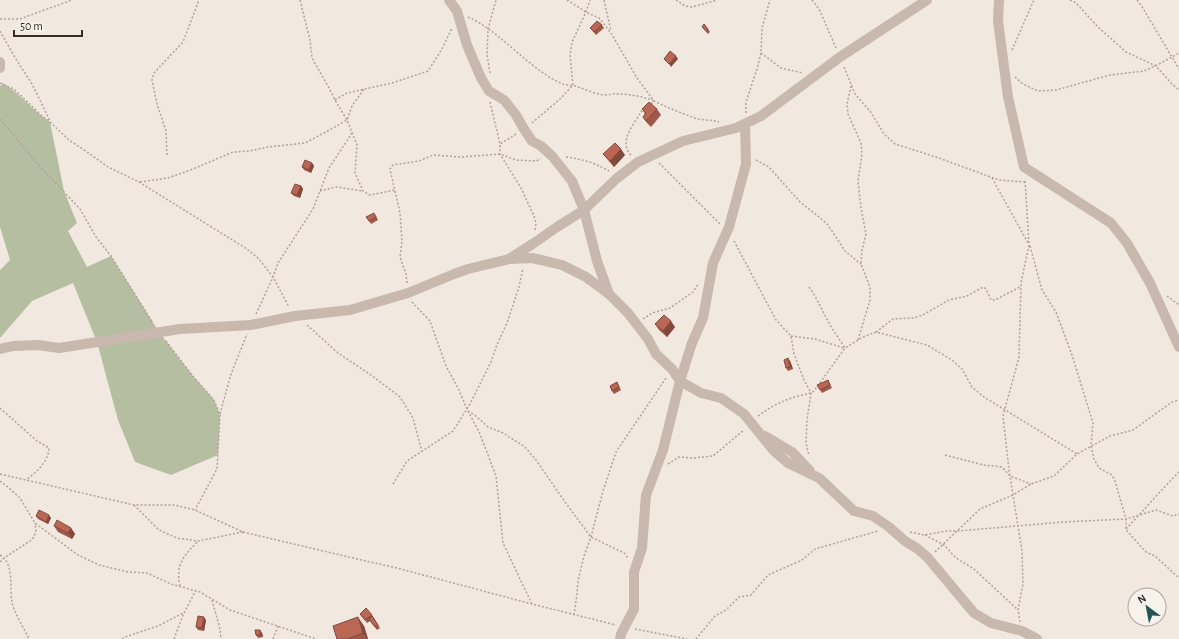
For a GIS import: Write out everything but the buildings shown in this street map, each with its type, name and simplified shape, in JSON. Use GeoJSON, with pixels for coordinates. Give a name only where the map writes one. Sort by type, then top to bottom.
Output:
{"type":"FeatureCollection","features":[{"type":"Feature","properties":{"kind":"street"},"geometry":{"type":"LineString","coordinates":[[449,0],[457,12],[467,45],[488,91],[504,100],[516,115],[532,141],[541,146],[552,156],[572,181],[584,210],[597,261],[609,294]]}},
{"type":"Feature","properties":{"kind":"street"},"geometry":{"type":"LineString","coordinates":[[509,259],[584,210],[616,179],[638,162],[683,142],[740,126],[761,116],[840,57],[927,0]]}},
{"type":"Feature","properties":{"kind":"street"},"geometry":{"type":"LineString","coordinates":[[999,0],[998,21],[1008,97],[1024,167],[1111,222],[1127,243],[1150,283],[1179,348]]}},
{"type":"Feature","properties":{"kind":"street"},"geometry":{"type":"LineString","coordinates":[[0,62],[0,68]]}},
{"type":"Feature","properties":{"kind":"street"},"geometry":{"type":"LineString","coordinates":[[620,639],[634,609],[634,572],[642,548],[646,495],[663,450],[680,381],[692,343],[703,318],[713,263],[727,230],[746,164],[740,126]]}},
{"type":"Feature","properties":{"kind":"street"},"geometry":{"type":"LineString","coordinates":[[0,349],[13,346],[38,345],[59,348],[180,329],[251,325],[295,316],[350,310],[408,293],[454,274],[509,259],[535,258],[562,265],[586,277],[609,294],[628,313],[648,339],[656,354],[672,369],[680,381],[701,393],[721,398],[744,414],[774,451],[788,463],[819,478],[854,511],[873,516],[889,527],[904,541],[918,549],[928,558],[974,613],[991,623],[1022,631],[1037,639]]}},
{"type":"Feature","properties":{"kind":"path"},"geometry":{"type":"LineString","coordinates":[[0,19],[20,19],[72,0]]}},
{"type":"Feature","properties":{"kind":"path"},"geometry":{"type":"LineString","coordinates":[[167,155],[166,131],[157,104],[152,80],[154,73],[183,42],[199,0]]}},
{"type":"Feature","properties":{"kind":"path"},"geometry":{"type":"LineString","coordinates":[[300,0],[310,40],[312,58],[347,120],[357,145],[355,173],[363,191]]}},
{"type":"Feature","properties":{"kind":"path"},"geometry":{"type":"LineString","coordinates":[[490,73],[487,55],[488,29],[496,0]]}},
{"type":"Feature","properties":{"kind":"path"},"geometry":{"type":"LineString","coordinates":[[567,0],[599,18],[611,33],[637,78],[654,101]]}},
{"type":"Feature","properties":{"kind":"path"},"geometry":{"type":"LineString","coordinates":[[500,144],[524,129],[560,99],[573,85],[570,55],[572,42],[590,0]]}},
{"type":"Feature","properties":{"kind":"path"},"geometry":{"type":"LineString","coordinates":[[604,0],[611,33]]}},
{"type":"Feature","properties":{"kind":"path"},"geometry":{"type":"LineString","coordinates":[[676,0],[685,6],[692,7],[717,0]]}},
{"type":"Feature","properties":{"kind":"path"},"geometry":{"type":"LineString","coordinates":[[335,100],[347,93],[392,83],[428,71],[442,49],[452,29],[457,12],[475,20],[542,72],[564,84],[573,85],[606,95],[615,93],[644,97],[696,119],[740,126],[761,53],[762,28],[770,0]]}},
{"type":"Feature","properties":{"kind":"path"},"geometry":{"type":"LineString","coordinates":[[812,0],[819,9],[855,94],[870,111],[884,134],[895,144],[936,157],[992,178],[1025,182]]}},
{"type":"Feature","properties":{"kind":"path"},"geometry":{"type":"LineString","coordinates":[[1011,52],[1034,0]]}},
{"type":"Feature","properties":{"kind":"path"},"geometry":{"type":"LineString","coordinates":[[1070,0],[1076,3],[1098,27],[1126,52],[1156,66],[1179,90]]}},
{"type":"Feature","properties":{"kind":"path"},"geometry":{"type":"LineString","coordinates":[[1137,0],[1179,69]]}},
{"type":"Feature","properties":{"kind":"path"},"geometry":{"type":"LineString","coordinates":[[0,30],[14,56],[32,84],[50,122]]}},
{"type":"Feature","properties":{"kind":"path"},"geometry":{"type":"LineString","coordinates":[[761,53],[781,68],[816,76]]}},
{"type":"Feature","properties":{"kind":"path"},"geometry":{"type":"LineString","coordinates":[[1004,66],[1023,84],[1038,91],[1056,90],[1110,75],[1144,71],[1179,53]]}},
{"type":"Feature","properties":{"kind":"path"},"geometry":{"type":"LineString","coordinates":[[0,83],[14,89],[69,140],[108,167],[139,182],[247,249],[259,259],[273,277],[295,316],[311,328],[338,353],[400,397],[413,418],[422,452]]}},
{"type":"Feature","properties":{"kind":"path"},"geometry":{"type":"LineString","coordinates":[[851,86],[847,109],[861,143],[862,154],[858,181],[866,234],[862,250],[861,264],[870,287],[870,300],[858,340]]}},
{"type":"Feature","properties":{"kind":"path"},"geometry":{"type":"LineString","coordinates":[[139,182],[168,178],[233,152],[305,143],[324,134],[347,120],[352,106],[364,89]]}},
{"type":"Feature","properties":{"kind":"path"},"geometry":{"type":"LineString","coordinates":[[488,91],[500,144],[500,154],[521,188],[534,216],[536,223],[534,243]]}},
{"type":"Feature","properties":{"kind":"path"},"geometry":{"type":"LineString","coordinates":[[638,162],[627,151],[626,142],[629,132],[641,112],[654,101]]}},
{"type":"Feature","properties":{"kind":"path"},"geometry":{"type":"LineString","coordinates":[[0,119],[36,162],[80,209],[96,237],[111,256],[159,332],[192,375],[214,400],[220,415]]}},
{"type":"Feature","properties":{"kind":"path"},"geometry":{"type":"LineString","coordinates":[[195,510],[217,469],[220,415],[231,374],[251,325],[278,263],[313,209],[329,168],[352,133]]}},
{"type":"Feature","properties":{"kind":"path"},"geometry":{"type":"LineString","coordinates":[[532,604],[503,543],[496,476],[480,434],[446,366],[430,321],[413,303],[408,293],[406,274],[400,257],[402,241],[400,213],[390,169],[393,165],[418,161],[433,156],[461,157],[500,154],[516,160],[536,160],[552,156],[580,158],[613,174]]}},
{"type":"Feature","properties":{"kind":"path"},"geometry":{"type":"LineString","coordinates":[[755,160],[769,167],[800,202],[828,225],[845,252],[861,264]]}},
{"type":"Feature","properties":{"kind":"path"},"geometry":{"type":"LineString","coordinates":[[659,162],[727,230],[739,248],[776,320],[791,336],[794,354],[804,380],[811,393],[807,420],[806,443],[809,456]]}},
{"type":"Feature","properties":{"kind":"path"},"geometry":{"type":"LineString","coordinates":[[1024,167],[1029,245],[1042,290],[1056,312],[1072,355],[1093,423],[1091,446],[1094,459],[1099,468],[1112,475],[1115,481],[1126,519],[1126,530],[1146,552],[1155,556],[1179,578]]}},
{"type":"Feature","properties":{"kind":"path"},"geometry":{"type":"LineString","coordinates":[[992,178],[1029,245],[1020,287],[1019,358],[1003,416],[1010,476],[1022,551],[1023,584],[1018,610],[1022,631]]}},
{"type":"Feature","properties":{"kind":"path"},"geometry":{"type":"LineString","coordinates":[[320,192],[336,187],[363,191],[370,195],[395,190]]}},
{"type":"Feature","properties":{"kind":"path"},"geometry":{"type":"LineString","coordinates":[[393,484],[407,461],[453,431],[467,410],[491,362],[507,323],[519,287],[525,258]]}},
{"type":"Feature","properties":{"kind":"path"},"geometry":{"type":"LineString","coordinates":[[636,323],[652,313],[670,308],[693,292],[701,281]]}},
{"type":"Feature","properties":{"kind":"path"},"geometry":{"type":"LineString","coordinates":[[809,287],[830,325],[845,348]]}},
{"type":"Feature","properties":{"kind":"path"},"geometry":{"type":"LineString","coordinates":[[655,473],[679,457],[694,458],[713,456],[744,430],[750,422],[772,406],[790,398],[811,393],[845,348],[863,337],[876,332],[893,319],[913,318],[949,300],[968,296],[983,287],[991,300],[995,300],[1020,287]]}},
{"type":"Feature","properties":{"kind":"path"},"geometry":{"type":"LineString","coordinates":[[876,332],[927,345],[952,360],[962,369],[972,387],[984,397],[1076,454]]}},
{"type":"Feature","properties":{"kind":"path"},"geometry":{"type":"LineString","coordinates":[[791,336],[815,339],[845,348]]}},
{"type":"Feature","properties":{"kind":"path"},"geometry":{"type":"LineString","coordinates":[[574,615],[584,556],[616,452],[672,369]]}},
{"type":"Feature","properties":{"kind":"path"},"geometry":{"type":"LineString","coordinates":[[928,558],[980,509],[1013,495],[1032,484],[1054,476],[1076,454],[1110,436],[1133,430],[1172,402],[1179,400]]}},
{"type":"Feature","properties":{"kind":"path"},"geometry":{"type":"LineString","coordinates":[[0,408],[37,441],[49,448],[48,456],[40,469],[26,480]]}},
{"type":"Feature","properties":{"kind":"path"},"geometry":{"type":"LineString","coordinates":[[467,410],[488,427],[503,433],[525,448],[536,460],[591,537],[624,553],[636,567]]}},
{"type":"Feature","properties":{"kind":"path"},"geometry":{"type":"LineString","coordinates":[[945,455],[984,465],[1002,467],[1010,476],[1032,484]]}},
{"type":"Feature","properties":{"kind":"path"},"geometry":{"type":"LineString","coordinates":[[1126,530],[1140,516],[1162,488],[1179,472]]}},
{"type":"Feature","properties":{"kind":"path"},"geometry":{"type":"LineString","coordinates":[[0,474],[134,505],[174,505],[195,510],[243,532],[397,568],[574,615],[687,639]]}},
{"type":"Feature","properties":{"kind":"path"},"geometry":{"type":"LineString","coordinates":[[0,481],[20,498],[35,523],[78,555],[98,565],[128,572],[147,573],[171,584],[196,590],[230,610],[316,639]]}},
{"type":"Feature","properties":{"kind":"path"},"geometry":{"type":"LineString","coordinates":[[134,505],[159,530],[177,538],[198,541],[243,532]]}},
{"type":"Feature","properties":{"kind":"path"},"geometry":{"type":"LineString","coordinates":[[925,535],[947,531],[1062,522],[1126,519],[1156,510],[1173,516],[1179,514]]}},
{"type":"Feature","properties":{"kind":"path"},"geometry":{"type":"LineString","coordinates":[[0,562],[34,537],[36,530],[35,523]]}},
{"type":"Feature","properties":{"kind":"path"},"geometry":{"type":"LineString","coordinates":[[696,639],[715,616],[726,610],[739,598],[751,595],[768,575],[802,560],[815,550],[889,527]]}},
{"type":"Feature","properties":{"kind":"path"},"geometry":{"type":"LineString","coordinates":[[910,532],[925,535],[944,544],[956,558],[974,569],[1018,610]]}},
{"type":"Feature","properties":{"kind":"path"},"geometry":{"type":"LineString","coordinates":[[180,586],[178,576],[179,567],[185,554],[198,541]]}},
{"type":"Feature","properties":{"kind":"path"},"geometry":{"type":"LineString","coordinates":[[0,555],[9,565],[12,603],[29,639]]}},
{"type":"Feature","properties":{"kind":"path"},"geometry":{"type":"LineString","coordinates":[[174,639],[196,590]]}},
{"type":"Feature","properties":{"kind":"path"},"geometry":{"type":"LineString","coordinates":[[212,599],[220,629],[221,639]]}},
{"type":"Feature","properties":{"kind":"path"},"geometry":{"type":"LineString","coordinates":[[122,639],[158,626],[185,612]]}},
{"type":"Feature","properties":{"kind":"path"},"geometry":{"type":"LineString","coordinates":[[273,639],[278,626]]}},
{"type":"Feature","properties":{"kind":"green space"},"geometry":{"type":"Polygon","coordinates":[[[3,83],[16,92],[50,122],[64,191],[77,223],[68,231],[87,267],[111,256],[159,332],[192,375],[214,400],[220,415],[218,455],[171,475],[135,462],[118,420],[97,342],[73,283],[32,301],[0,338],[0,270],[10,260],[0,227],[0,86],[3,83]]]}}]}
